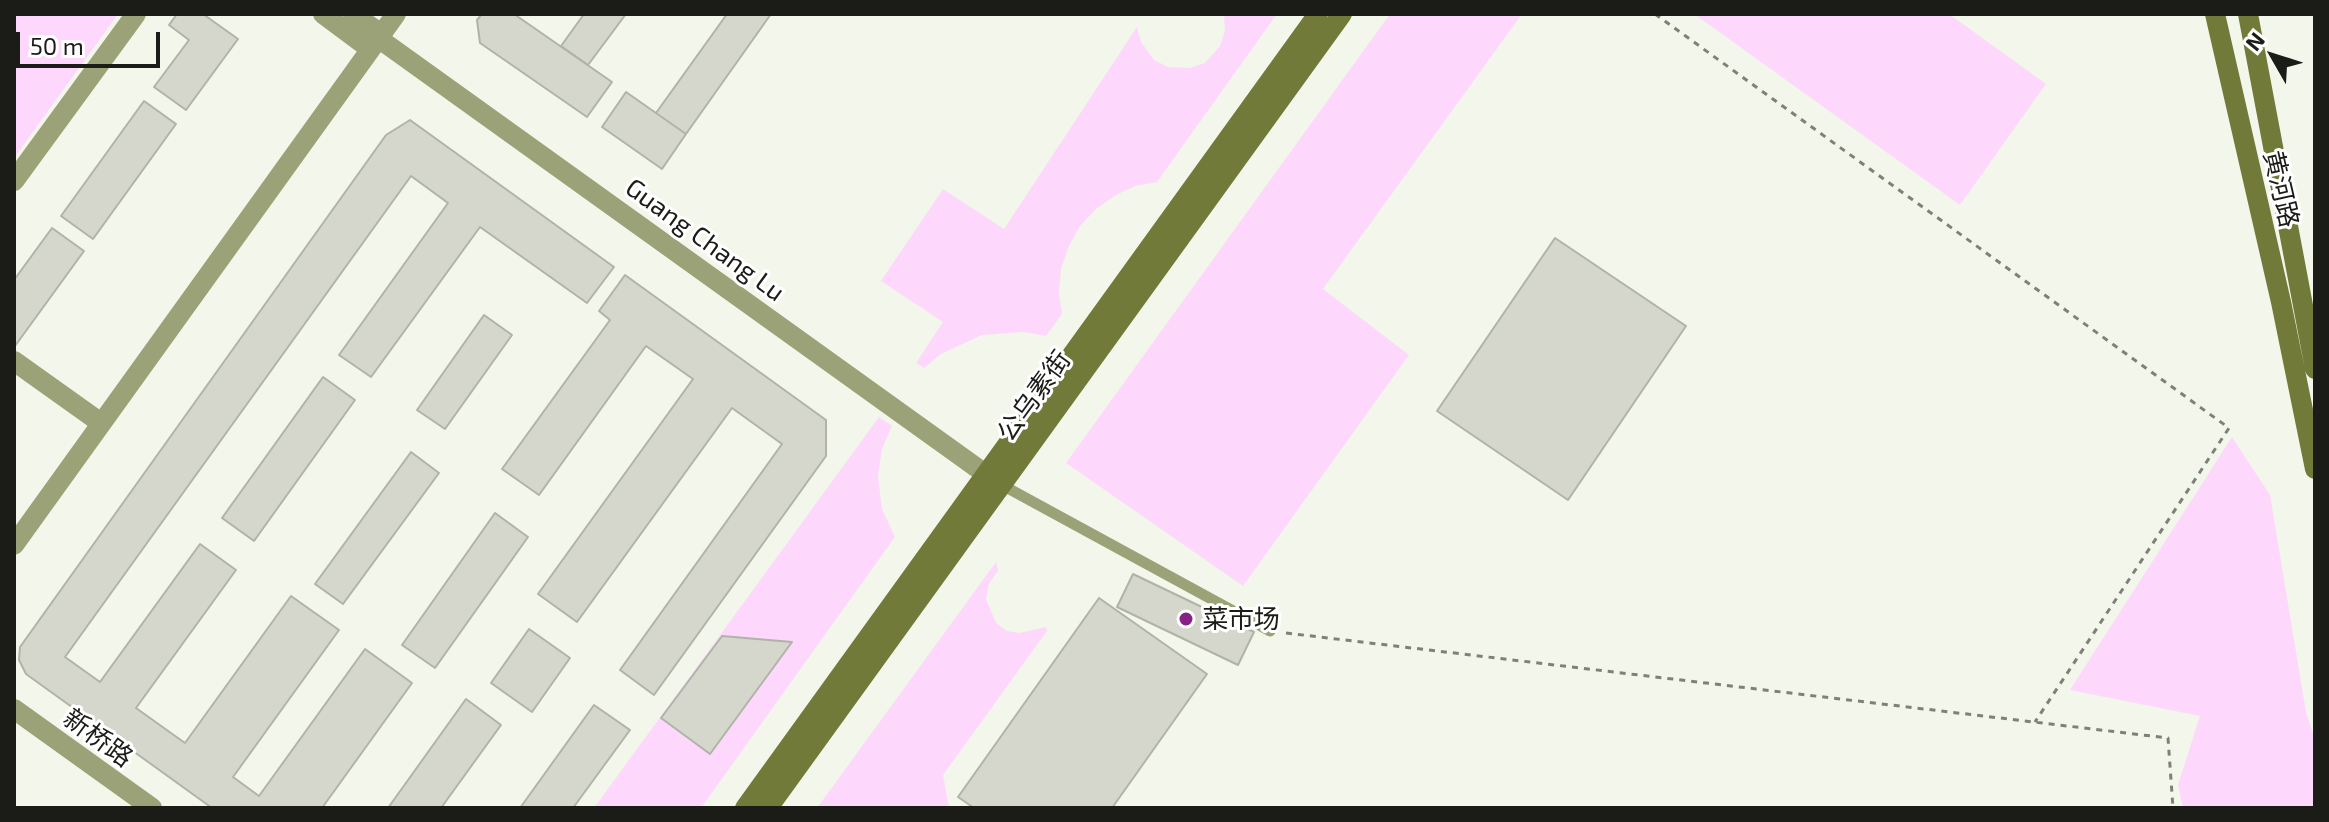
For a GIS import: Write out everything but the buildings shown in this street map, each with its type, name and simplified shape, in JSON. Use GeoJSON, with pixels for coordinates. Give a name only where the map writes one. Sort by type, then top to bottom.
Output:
{"type":"FeatureCollection","features":[{"type":"Feature","properties":{"kind":"main road","name":"公乌素街"},"geometry":{"type":"LineString","coordinates":[[768,808],[1318,14]]}},
{"type":"Feature","properties":{"kind":"main road","name":"公乌素街"},"geometry":{"type":"LineString","coordinates":[[745,808],[1342,14]]}},
{"type":"Feature","properties":{"kind":"main road","name":"黄河路"},"geometry":{"type":"LineString","coordinates":[[2215,14],[2299,297]]}},
{"type":"Feature","properties":{"kind":"main road"},"geometry":{"type":"LineString","coordinates":[[2248,14],[2299,297],[2315,469]]}},
{"type":"Feature","properties":{"kind":"main road"},"geometry":{"type":"LineString","coordinates":[[2305,345],[2315,369]]}},
{"type":"Feature","properties":{"kind":"street"},"geometry":{"type":"LineString","coordinates":[[14,181],[136,14]]}},
{"type":"Feature","properties":{"kind":"street"},"geometry":{"type":"LineString","coordinates":[[323,14],[377,40]]}},
{"type":"Feature","properties":{"kind":"street"},"geometry":{"type":"LineString","coordinates":[[353,14],[377,40]]}},
{"type":"Feature","properties":{"kind":"street"},"geometry":{"type":"LineString","coordinates":[[14,545],[396,14]]}},
{"type":"Feature","properties":{"kind":"street","name":"Guang Chang Lu"},"geometry":{"type":"LineString","coordinates":[[377,40],[994,479]]}},
{"type":"Feature","properties":{"kind":"street"},"geometry":{"type":"LineString","coordinates":[[14,361],[101,423]]}},
{"type":"Feature","properties":{"kind":"street","name":"新桥路"},"geometry":{"type":"LineString","coordinates":[[14,709],[152,808]]}},
{"type":"Feature","properties":{"kind":"lane"},"geometry":{"type":"LineString","coordinates":[[994,479],[1270,631]]}},
{"type":"Feature","properties":{"kind":"path"},"geometry":{"type":"LineString","coordinates":[[1655,14],[2229,428],[2035,722]]}},
{"type":"Feature","properties":{"kind":"path"},"geometry":{"type":"LineString","coordinates":[[1270,631],[2168,738],[2173,808]]}},
{"type":"Feature","properties":{"kind":"shaded area"},"geometry":{"type":"Polygon","coordinates":[[[14,14],[118,14],[14,158],[14,14]]]}},
{"type":"Feature","properties":{"kind":"shaded area"},"geometry":{"type":"Polygon","coordinates":[[[1224,14],[1277,14],[1157,182],[1135,186],[1116,195],[1096,209],[1080,226],[1061,269],[1059,292],[1062,314],[1046,336],[1024,332],[982,335],[941,354],[924,368],[916,363],[943,322],[881,281],[943,189],[1004,229],[1137,27],[1141,42],[1154,60],[1168,67],[1190,68],[1205,63],[1220,46],[1225,31],[1224,14]]]}},
{"type":"Feature","properties":{"kind":"shaded area"},"geometry":{"type":"Polygon","coordinates":[[[1390,14],[1522,14],[1323,289],[1409,355],[1243,586],[1066,463],[1390,14]]]}},
{"type":"Feature","properties":{"kind":"shaded area"},"geometry":{"type":"Polygon","coordinates":[[[1694,14],[1949,14],[2046,84],[1960,205],[1694,14]]]}},
{"type":"Feature","properties":{"kind":"shaded area"},"geometry":{"type":"Polygon","coordinates":[[[879,417],[892,426],[882,449],[878,476],[882,509],[895,537],[701,808],[594,808],[879,417]]]}},
{"type":"Feature","properties":{"kind":"shaded area"},"geometry":{"type":"Polygon","coordinates":[[[2232,437],[2270,495],[2306,712],[2315,740],[2315,808],[2183,808],[2178,785],[2200,716],[2070,690],[2232,437]]]}},
{"type":"Feature","properties":{"kind":"shaded area"},"geometry":{"type":"Polygon","coordinates":[[[996,562],[998,570],[989,584],[986,599],[996,623],[1007,631],[1019,633],[1046,627],[1047,631],[943,775],[949,808],[817,808],[996,562]]]}},
{"type":"Feature","properties":{"kind":"place","name":"菜市场"},"geometry":{"type":"Point","coordinates":[1186,619]}}]}
